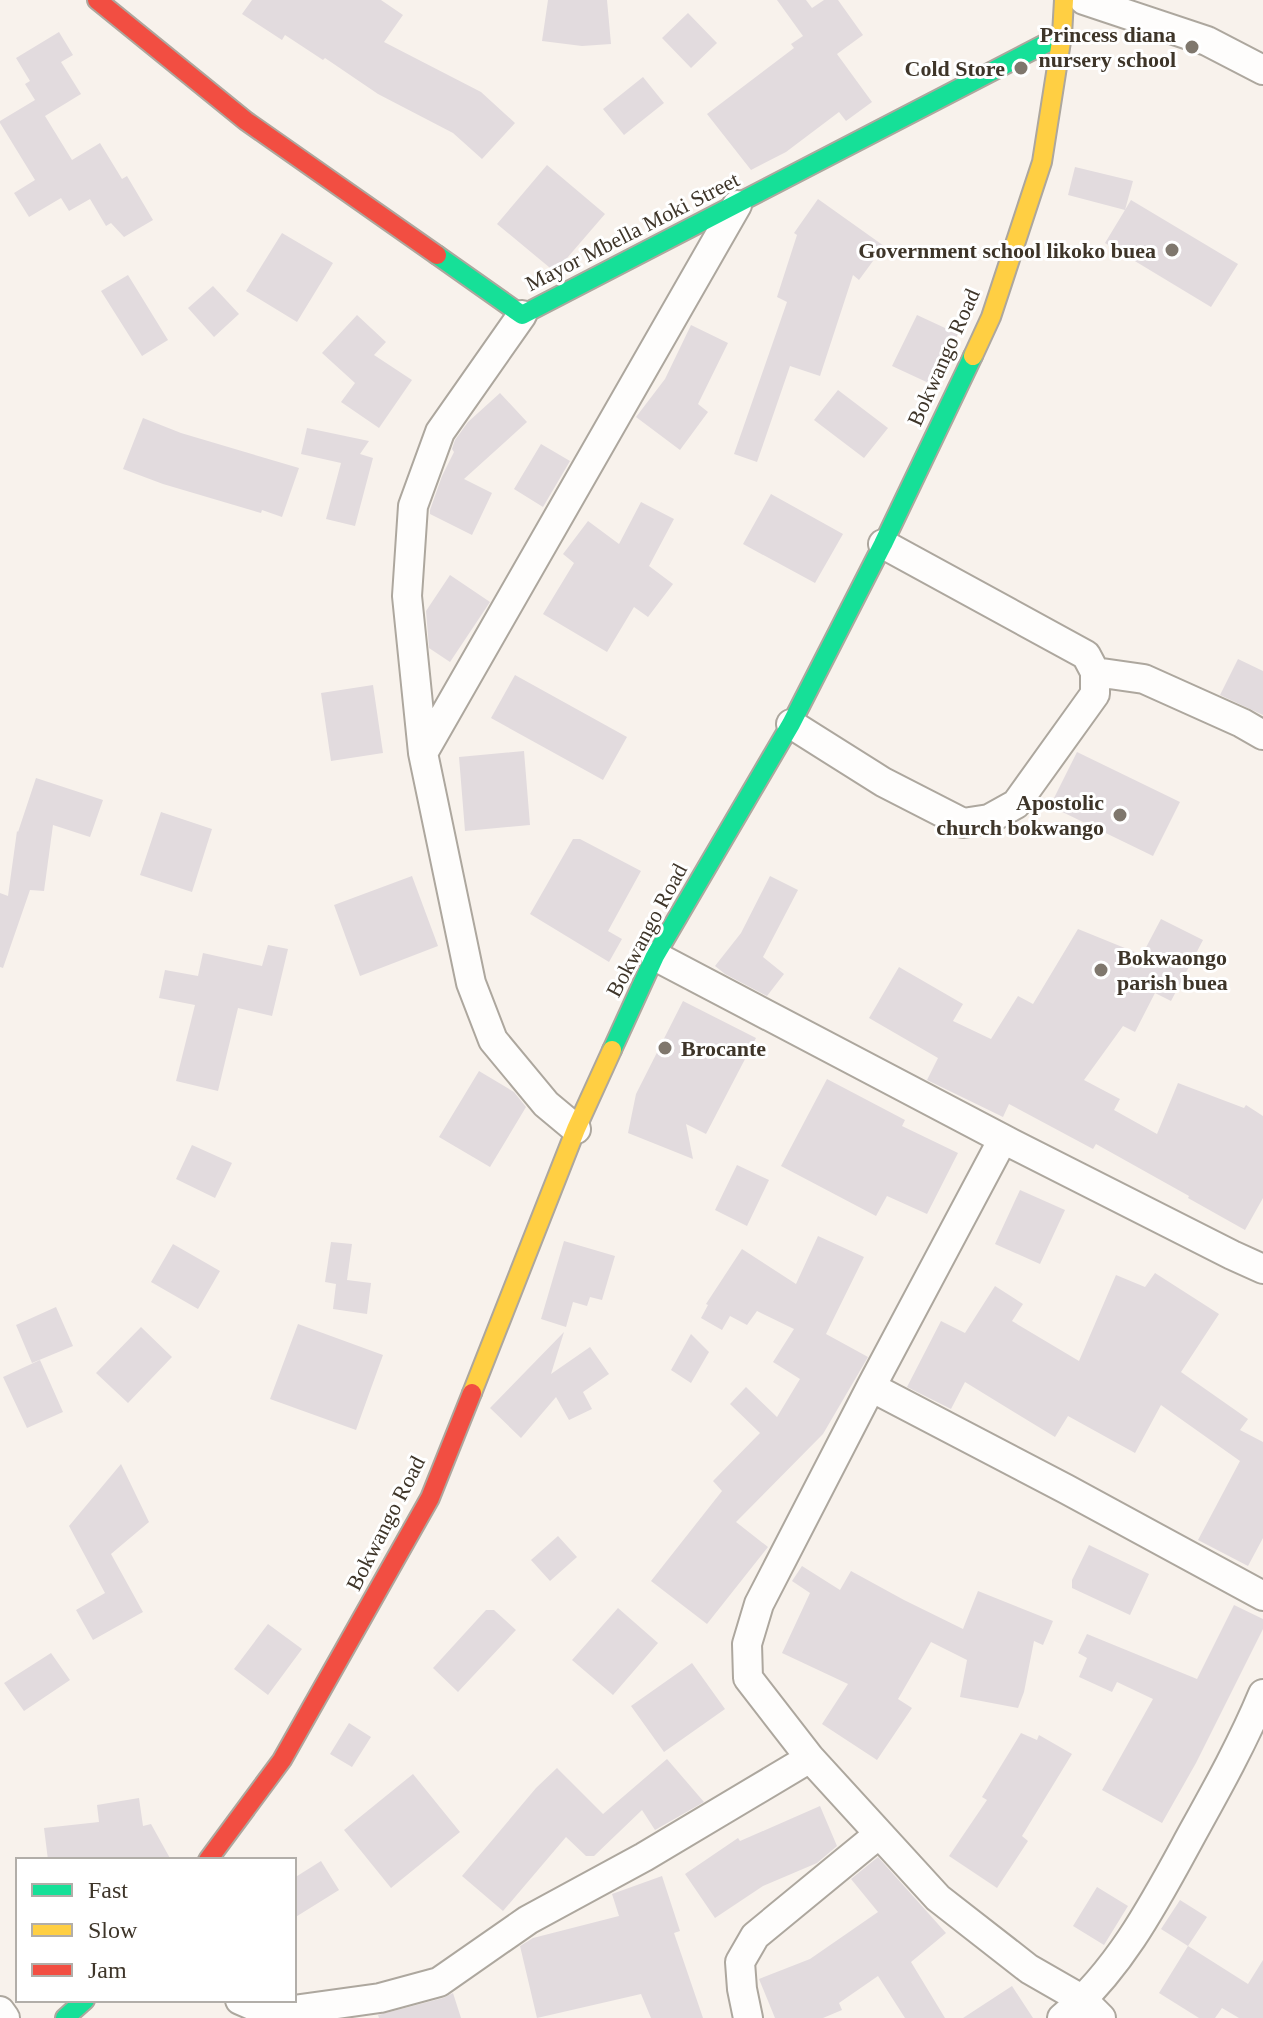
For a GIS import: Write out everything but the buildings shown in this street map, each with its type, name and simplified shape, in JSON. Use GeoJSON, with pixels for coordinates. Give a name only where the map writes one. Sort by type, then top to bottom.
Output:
{"type":"FeatureCollection","features":[{"type":"Feature","properties":{"kind":"street","name":"Mayor Mbella Moki Street"},"geometry":{"type":"LineString","coordinates":[[97,0],[246,121],[522,315],[1062,35]]}},
{"type":"Feature","properties":{"kind":"street","name":"Bokwango Road"},"geometry":{"type":"LineString","coordinates":[[209,1858],[282,1760],[430,1498],[576,1129],[655,956],[791,724],[883,544],[991,317],[1042,162],[1062,35],[1064,0]]}},
{"type":"Feature","properties":{"kind":"street"},"geometry":{"type":"LineString","coordinates":[[1084,0],[1207,41],[1263,70]]}},
{"type":"Feature","properties":{"kind":"street"},"geometry":{"type":"LineString","coordinates":[[423,753],[737,205]]}},
{"type":"Feature","properties":{"kind":"street"},"geometry":{"type":"LineString","coordinates":[[522,315],[440,432],[413,506],[407,596],[423,753],[471,983],[493,1040],[546,1104],[576,1129]]}},
{"type":"Feature","properties":{"kind":"street"},"geometry":{"type":"LineString","coordinates":[[791,724],[883,782],[963,823],[989,819],[1016,804],[1095,694],[1095,672],[1086,655],[883,544]]}},
{"type":"Feature","properties":{"kind":"street"},"geometry":{"type":"LineString","coordinates":[[1095,672],[1144,679],[1263,735]]}},
{"type":"Feature","properties":{"kind":"street"},"geometry":{"type":"LineString","coordinates":[[655,956],[1003,1139],[1263,1269]]}},
{"type":"Feature","properties":{"kind":"street"},"geometry":{"type":"LineString","coordinates":[[1003,1139],[759,1604],[747,1644],[748,1678],[810,1758],[938,1898],[1082,2012],[1143,1923],[1245,1737],[1263,1694]]}},
{"type":"Feature","properties":{"kind":"street"},"geometry":{"type":"LineString","coordinates":[[871,1387],[1263,1596]]}},
{"type":"Feature","properties":{"kind":"street"},"geometry":{"type":"LineString","coordinates":[[245,2002],[286,2011],[380,1998],[439,1982],[528,1920],[644,1857],[810,1758]]}},
{"type":"Feature","properties":{"kind":"street"},"geometry":{"type":"LineString","coordinates":[[748,2018],[740,1962],[755,1936],[879,1834]]}},
{"type":"Feature","properties":{"kind":"street"},"geometry":{"type":"LineString","coordinates":[[65,2018],[83,2002]]}},
{"type":"Feature","properties":{"kind":"street"},"geometry":{"type":"LineString","coordinates":[[0,2011],[5,2018]]}},
{"type":"Feature","properties":{"kind":"traffic: fast"},"geometry":{"type":"LineString","coordinates":[[437,255],[522,315],[1062,35]]}},
{"type":"Feature","properties":{"kind":"traffic: fast"},"geometry":{"type":"LineString","coordinates":[[612,1050],[655,956],[791,724],[883,544],[973,356]]}},
{"type":"Feature","properties":{"kind":"traffic: fast"},"geometry":{"type":"LineString","coordinates":[[65,2018],[83,2002]]}},
{"type":"Feature","properties":{"kind":"traffic: slow"},"geometry":{"type":"LineString","coordinates":[[973,356],[991,317],[1042,162],[1062,35],[1064,0]]}},
{"type":"Feature","properties":{"kind":"traffic: slow"},"geometry":{"type":"LineString","coordinates":[[472,1393],[576,1129],[612,1050]]}},
{"type":"Feature","properties":{"kind":"traffic: jam"},"geometry":{"type":"LineString","coordinates":[[97,0],[246,121],[437,255]]}},
{"type":"Feature","properties":{"kind":"traffic: jam"},"geometry":{"type":"LineString","coordinates":[[209,1858],[282,1760],[430,1498],[472,1393]]}},
{"type":"Feature","properties":{"kind":"place","name":"Princess diana nursery school"},"geometry":{"type":"Point","coordinates":[1192,47]}},
{"type":"Feature","properties":{"kind":"place","name":"Cold Store"},"geometry":{"type":"Point","coordinates":[1021,68]}},
{"type":"Feature","properties":{"kind":"place","name":"Government school likoko buea"},"geometry":{"type":"Point","coordinates":[1172,250]}},
{"type":"Feature","properties":{"kind":"place","name":"Apostolic church bokwango"},"geometry":{"type":"Point","coordinates":[1120,815]}},
{"type":"Feature","properties":{"kind":"place","name":"Bokwaongo parish buea"},"geometry":{"type":"Point","coordinates":[1101,970]}},
{"type":"Feature","properties":{"kind":"place","name":"Brocante"},"geometry":{"type":"Point","coordinates":[665,1048]}}]}
